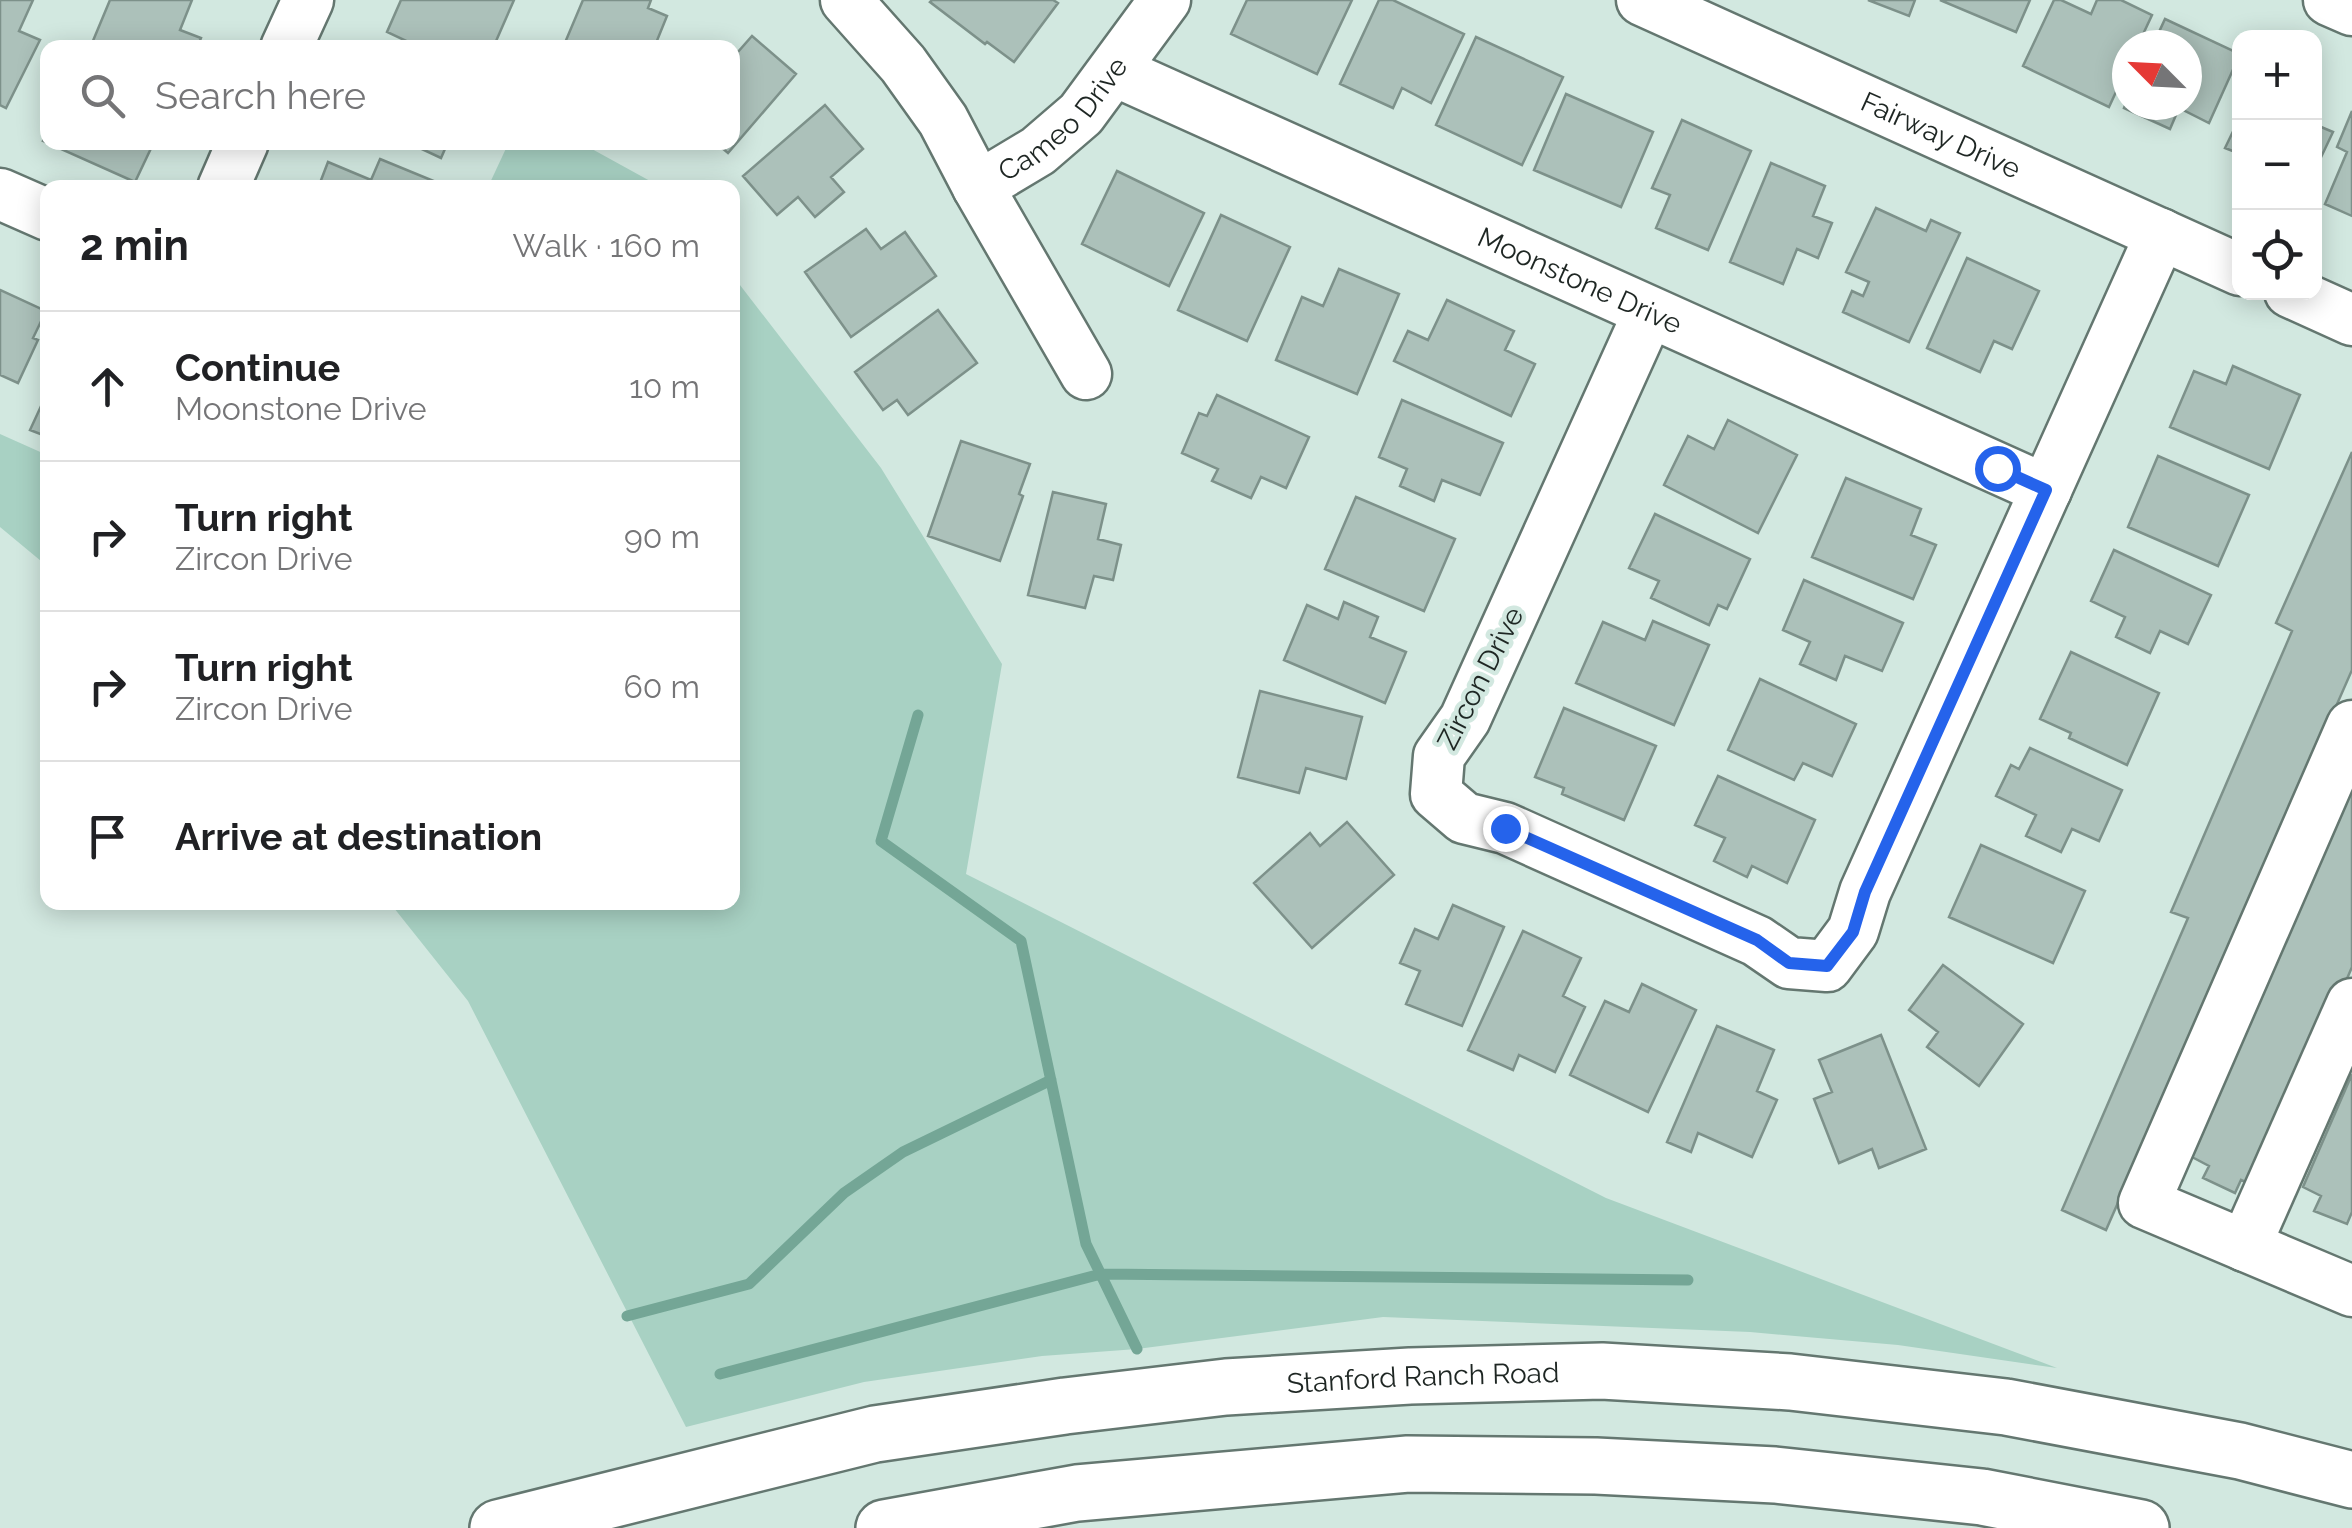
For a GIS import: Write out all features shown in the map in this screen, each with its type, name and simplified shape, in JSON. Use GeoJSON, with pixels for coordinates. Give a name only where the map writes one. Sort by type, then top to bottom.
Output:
{"type":"FeatureCollection","features":[{"type":"Feature","properties":{"kind":"main road","name":"Stanford Ranch Road"},"geometry":{"type":"LineString","coordinates":[[498,1528],[875,1434],[1065,1406],[1226,1387],[1602,1371],[1790,1382],[2006,1408],[2240,1451],[2352,1480]]}},
{"type":"Feature","properties":{"kind":"main road"},"geometry":{"type":"LineString","coordinates":[[884,1528],[1077,1494],[1408,1464],[1596,1466],[1776,1475],[1982,1497],[2141,1528]]}},
{"type":"Feature","properties":{"kind":"street"},"geometry":{"type":"LineString","coordinates":[[290,40],[308,0]]}},
{"type":"Feature","properties":{"kind":"street","name":"Cameo Drive"},"geometry":{"type":"LineString","coordinates":[[846,0],[903,64],[943,120],[978,187],[1038,151],[1081,114],[1165,0]]}},
{"type":"Feature","properties":{"kind":"street","name":"Fairway Drive"},"geometry":{"type":"LineString","coordinates":[[1642,0],[2232,266]]}},
{"type":"Feature","properties":{"kind":"street"},"geometry":{"type":"LineString","coordinates":[[2329,0],[2352,10]]}},
{"type":"Feature","properties":{"kind":"street","name":"Moonstone Drive"},"geometry":{"type":"LineString","coordinates":[[1114,71],[2046,490]]}},
{"type":"Feature","properties":{"kind":"street"},"geometry":{"type":"LineString","coordinates":[[227,180],[240,150]]}},
{"type":"Feature","properties":{"kind":"street"},"geometry":{"type":"LineString","coordinates":[[978,187],[1086,374]]}},
{"type":"Feature","properties":{"kind":"street"},"geometry":{"type":"LineString","coordinates":[[0,194],[40,212]]}},
{"type":"Feature","properties":{"kind":"street","name":"Zircon Drive"},"geometry":{"type":"LineString","coordinates":[[1649,312],[1464,720],[1439,756],[1436,794],[1464,818],[1505,828],[1757,940],[1789,963],[1827,966],[1853,932],[1865,892],[2161,234]]}},
{"type":"Feature","properties":{"kind":"street"},"geometry":{"type":"LineString","coordinates":[[2308,300],[2352,320]]}},
{"type":"Feature","properties":{"kind":"street"},"geometry":{"type":"LineString","coordinates":[[2352,726],[2144,1203],[2352,1291]]}},
{"type":"Feature","properties":{"kind":"street"},"geometry":{"type":"LineString","coordinates":[[2245,1246],[2352,1004]]}},
{"type":"Feature","properties":{"kind":"green space"},"geometry":{"type":"Polygon","coordinates":[[[505,150],[594,150],[648,180],[491,180],[505,150]]]}},
{"type":"Feature","properties":{"kind":"green space"},"geometry":{"type":"Polygon","coordinates":[[[740,285],[881,468],[1002,664],[966,874],[1606,1198],[2057,1368],[1898,1345],[1750,1332],[1383,1317],[1137,1349],[1042,1356],[864,1382],[686,1427],[468,1001],[396,910],[740,910],[740,285]]]}},
{"type":"Feature","properties":{"kind":"green space"},"geometry":{"type":"Polygon","coordinates":[[[0,434],[40,452],[40,560],[0,527],[0,434]]]}},
{"type":"Feature","properties":{"kind":"building"},"geometry":{"type":"Polygon","coordinates":[[[0,0],[33,0],[19,31],[40,40],[6,108],[0,105],[0,0]]]}},
{"type":"Feature","properties":{"kind":"building"},"geometry":{"type":"Polygon","coordinates":[[[110,0],[192,0],[180,30],[201,38],[200,40],[93,40],[110,0]]]}},
{"type":"Feature","properties":{"kind":"building"},"geometry":{"type":"Polygon","coordinates":[[[401,0],[514,0],[496,40],[404,40],[387,32],[401,0]]]}},
{"type":"Feature","properties":{"kind":"building"},"geometry":{"type":"Polygon","coordinates":[[[583,0],[651,0],[648,8],[667,16],[657,40],[566,40],[583,0]]]}},
{"type":"Feature","properties":{"kind":"building"},"geometry":{"type":"Polygon","coordinates":[[[932,0],[1058,3],[1014,62],[985,44],[932,0]]]}},
{"type":"Feature","properties":{"kind":"building"},"geometry":{"type":"Polygon","coordinates":[[[1247,0],[1352,0],[1317,74],[1231,34],[1247,0]]]}},
{"type":"Feature","properties":{"kind":"building"},"geometry":{"type":"Polygon","coordinates":[[[1379,0],[1393,0],[1464,34],[1431,103],[1402,88],[1393,108],[1340,84],[1379,0]]]}},
{"type":"Feature","properties":{"kind":"building"},"geometry":{"type":"Polygon","coordinates":[[[1868,0],[1915,0],[1909,16],[1868,0]]]}},
{"type":"Feature","properties":{"kind":"building"},"geometry":{"type":"Polygon","coordinates":[[[1940,0],[2030,0],[2016,32],[1940,0]]]}},
{"type":"Feature","properties":{"kind":"building"},"geometry":{"type":"Polygon","coordinates":[[[2054,0],[2091,14],[2097,0],[2121,0],[2152,15],[2145,30],[2112,30],[2109,107],[2023,66],[2054,0]]]}},
{"type":"Feature","properties":{"kind":"building"},"geometry":{"type":"Polygon","coordinates":[[[2165,19],[2189,30],[2160,30],[2165,19]]]}},
{"type":"Feature","properties":{"kind":"building"},"geometry":{"type":"Polygon","coordinates":[[[752,36],[796,74],[740,139],[740,50],[752,36]]]}},
{"type":"Feature","properties":{"kind":"building"},"geometry":{"type":"Polygon","coordinates":[[[2202,36],[2232,50],[2232,72],[2209,123],[2202,120],[2202,36]]]}},
{"type":"Feature","properties":{"kind":"building"},"geometry":{"type":"Polygon","coordinates":[[[1476,37],[1563,77],[1522,165],[1436,125],[1476,37]]]}},
{"type":"Feature","properties":{"kind":"building"},"geometry":{"type":"Polygon","coordinates":[[[1566,94],[1653,132],[1621,207],[1534,170],[1566,94]]]}},
{"type":"Feature","properties":{"kind":"building"},"geometry":{"type":"Polygon","coordinates":[[[825,105],[863,149],[831,177],[844,192],[815,217],[798,197],[777,215],[743,176],[825,105]]]}},
{"type":"Feature","properties":{"kind":"building"},"geometry":{"type":"Polygon","coordinates":[[[2352,111],[2352,216],[2325,204],[2347,152],[2337,147],[2352,111]]]}},
{"type":"Feature","properties":{"kind":"building"},"geometry":{"type":"Polygon","coordinates":[[[1682,120],[1751,151],[1708,250],[1656,228],[1670,195],[1652,188],[1682,120]]]}},
{"type":"Feature","properties":{"kind":"building"},"geometry":{"type":"Polygon","coordinates":[[[2150,120],[2174,120],[2170,129],[2150,120]]]}},
{"type":"Feature","properties":{"kind":"building"},"geometry":{"type":"Polygon","coordinates":[[[2322,127],[2333,132],[2322,155],[2322,127]]]}},
{"type":"Feature","properties":{"kind":"building"},"geometry":{"type":"Polygon","coordinates":[[[63,150],[150,150],[136,180],[63,150]]]}},
{"type":"Feature","properties":{"kind":"building"},"geometry":{"type":"Polygon","coordinates":[[[424,150],[444,150],[441,158],[424,150]]]}},
{"type":"Feature","properties":{"kind":"building"},"geometry":{"type":"Polygon","coordinates":[[[380,159],[431,180],[371,180],[380,159]]]}},
{"type":"Feature","properties":{"kind":"building"},"geometry":{"type":"Polygon","coordinates":[[[328,162],[371,180],[321,180],[328,162]]]}},
{"type":"Feature","properties":{"kind":"building"},"geometry":{"type":"Polygon","coordinates":[[[1771,163],[1825,186],[1813,216],[1832,223],[1818,258],[1797,249],[1783,284],[1730,262],[1771,163]]]}},
{"type":"Feature","properties":{"kind":"building"},"geometry":{"type":"Polygon","coordinates":[[[1117,171],[1204,213],[1169,286],[1082,244],[1117,171]]]}},
{"type":"Feature","properties":{"kind":"building"},"geometry":{"type":"Polygon","coordinates":[[[1876,208],[1926,231],[1931,220],[1960,233],[1909,342],[1843,312],[1852,291],[1863,296],[1869,282],[1846,272],[1876,208]]]}},
{"type":"Feature","properties":{"kind":"building"},"geometry":{"type":"Polygon","coordinates":[[[1221,215],[1290,247],[1247,341],[1178,310],[1221,215]]]}},
{"type":"Feature","properties":{"kind":"building"},"geometry":{"type":"Polygon","coordinates":[[[866,229],[881,249],[905,232],[936,276],[851,337],[805,272],[866,229]]]}},
{"type":"Feature","properties":{"kind":"building"},"geometry":{"type":"Polygon","coordinates":[[[1967,258],[2039,291],[2012,349],[1994,341],[1980,372],[1927,348],[1967,258]]]}},
{"type":"Feature","properties":{"kind":"building"},"geometry":{"type":"Polygon","coordinates":[[[1339,269],[1399,294],[1357,394],[1276,360],[1302,297],[1323,306],[1339,269]]]}},
{"type":"Feature","properties":{"kind":"building"},"geometry":{"type":"Polygon","coordinates":[[[0,290],[40,308],[40,323],[33,338],[38,340],[18,383],[0,375],[0,290]]]}},
{"type":"Feature","properties":{"kind":"building"},"geometry":{"type":"Polygon","coordinates":[[[1447,300],[1514,331],[1505,350],[1535,364],[1511,416],[1394,361],[1408,331],[1428,340],[1447,300]]]}},
{"type":"Feature","properties":{"kind":"building"},"geometry":{"type":"Polygon","coordinates":[[[938,310],[977,363],[908,415],[897,400],[883,410],[855,372],[938,310]]]}},
{"type":"Feature","properties":{"kind":"building"},"geometry":{"type":"Polygon","coordinates":[[[2233,366],[2300,395],[2269,469],[2170,427],[2194,371],[2226,384],[2233,366]]]}},
{"type":"Feature","properties":{"kind":"building"},"geometry":{"type":"Polygon","coordinates":[[[1217,395],[1309,437],[1286,488],[1261,477],[1251,498],[1212,481],[1218,469],[1182,453],[1199,413],[1207,416],[1217,395]]]}},
{"type":"Feature","properties":{"kind":"building"},"geometry":{"type":"Polygon","coordinates":[[[1402,400],[1503,443],[1480,495],[1442,480],[1434,501],[1400,486],[1407,469],[1379,457],[1402,400]]]}},
{"type":"Feature","properties":{"kind":"building"},"geometry":{"type":"Polygon","coordinates":[[[40,408],[40,434],[30,430],[40,408]]]}},
{"type":"Feature","properties":{"kind":"building"},"geometry":{"type":"Polygon","coordinates":[[[1728,420],[1797,455],[1758,533],[1664,485],[1688,436],[1714,449],[1728,420]]]}},
{"type":"Feature","properties":{"kind":"building"},"geometry":{"type":"Polygon","coordinates":[[[961,441],[1030,464],[1000,561],[928,536],[961,441]]]}},
{"type":"Feature","properties":{"kind":"building"},"geometry":{"type":"Polygon","coordinates":[[[2352,452],[2352,670],[2106,1230],[2062,1210],[2188,918],[2171,912],[2292,631],[2276,623],[2352,452]]]}},
{"type":"Feature","properties":{"kind":"building"},"geometry":{"type":"Polygon","coordinates":[[[2158,456],[2249,495],[2218,566],[2128,527],[2158,456]]]}},
{"type":"Feature","properties":{"kind":"building"},"geometry":{"type":"Polygon","coordinates":[[[1846,478],[1921,509],[1911,535],[1936,545],[1913,599],[1812,557],[1846,478]]]}},
{"type":"Feature","properties":{"kind":"building"},"geometry":{"type":"Polygon","coordinates":[[[1053,492],[1106,504],[1098,539],[1121,545],[1113,580],[1094,576],[1085,608],[1028,595],[1053,492]]]}},
{"type":"Feature","properties":{"kind":"building"},"geometry":{"type":"Polygon","coordinates":[[[1356,497],[1455,539],[1424,611],[1325,569],[1356,497]]]}},
{"type":"Feature","properties":{"kind":"building"},"geometry":{"type":"Polygon","coordinates":[[[1655,514],[1750,559],[1727,609],[1718,605],[1709,625],[1651,598],[1659,581],[1629,568],[1655,514]]]}},
{"type":"Feature","properties":{"kind":"building"},"geometry":{"type":"Polygon","coordinates":[[[2114,550],[2211,595],[2188,644],[2160,631],[2150,653],[2116,637],[2125,617],[2091,601],[2114,550]]]}},
{"type":"Feature","properties":{"kind":"building"},"geometry":{"type":"Polygon","coordinates":[[[1804,580],[1903,623],[1882,671],[1845,656],[1836,680],[1800,664],[1810,642],[1783,630],[1804,580]]]}},
{"type":"Feature","properties":{"kind":"building"},"geometry":{"type":"Polygon","coordinates":[[[1344,602],[1378,617],[1370,637],[1406,652],[1385,703],[1284,660],[1307,605],[1338,619],[1344,602]]]}},
{"type":"Feature","properties":{"kind":"building"},"geometry":{"type":"Polygon","coordinates":[[[1653,621],[1709,645],[1674,725],[1576,683],[1603,622],[1645,640],[1653,621]]]}},
{"type":"Feature","properties":{"kind":"building"},"geometry":{"type":"Polygon","coordinates":[[[2071,652],[2159,693],[2127,765],[2069,738],[2071,733],[2040,719],[2071,652]]]}},
{"type":"Feature","properties":{"kind":"building"},"geometry":{"type":"Polygon","coordinates":[[[1760,679],[1856,724],[1832,776],[1803,763],[1794,780],[1728,750],[1760,679]]]}},
{"type":"Feature","properties":{"kind":"building"},"geometry":{"type":"Polygon","coordinates":[[[1260,691],[1362,717],[1346,779],[1306,768],[1299,793],[1238,777],[1260,691]]]}},
{"type":"Feature","properties":{"kind":"building"},"geometry":{"type":"Polygon","coordinates":[[[1564,708],[1656,746],[1624,820],[1562,794],[1564,788],[1535,777],[1564,708]]]}},
{"type":"Feature","properties":{"kind":"building"},"geometry":{"type":"Polygon","coordinates":[[[2030,748],[2122,790],[2099,841],[2072,829],[2061,852],[2026,836],[2036,815],[1996,796],[2011,765],[2019,769],[2030,748]]]}},
{"type":"Feature","properties":{"kind":"building"},"geometry":{"type":"Polygon","coordinates":[[[1718,776],[1815,820],[1787,883],[1752,866],[1747,877],[1714,861],[1725,838],[1695,825],[1718,776]]]}},
{"type":"Feature","properties":{"kind":"building"},"geometry":{"type":"Polygon","coordinates":[[[2352,786],[2352,967],[2257,1187],[2241,1180],[2235,1193],[2203,1178],[2209,1166],[2192,1157],[2352,786]]]}},
{"type":"Feature","properties":{"kind":"building"},"geometry":{"type":"Polygon","coordinates":[[[1347,822],[1394,875],[1312,948],[1254,883],[1310,833],[1320,846],[1347,822]]]}},
{"type":"Feature","properties":{"kind":"building"},"geometry":{"type":"Polygon","coordinates":[[[1981,845],[2085,891],[2053,963],[1949,917],[1981,845]]]}},
{"type":"Feature","properties":{"kind":"building"},"geometry":{"type":"Polygon","coordinates":[[[1453,905],[1504,927],[1462,1026],[1406,1004],[1420,971],[1400,963],[1415,929],[1438,939],[1453,905]]]}},
{"type":"Feature","properties":{"kind":"building"},"geometry":{"type":"Polygon","coordinates":[[[1523,931],[1581,958],[1563,996],[1585,1007],[1555,1072],[1519,1055],[1513,1070],[1468,1050],[1523,931]]]}},
{"type":"Feature","properties":{"kind":"building"},"geometry":{"type":"Polygon","coordinates":[[[1943,965],[2023,1024],[1979,1086],[1927,1047],[1938,1032],[1909,1010],[1943,965]]]}},
{"type":"Feature","properties":{"kind":"building"},"geometry":{"type":"Polygon","coordinates":[[[1642,984],[1696,1010],[1648,1112],[1570,1075],[1605,1001],[1629,1012],[1642,984]]]}},
{"type":"Feature","properties":{"kind":"building"},"geometry":{"type":"Polygon","coordinates":[[[1717,1026],[1774,1050],[1757,1091],[1777,1100],[1752,1157],[1698,1133],[1691,1152],[1667,1142],[1717,1026]]]}},
{"type":"Feature","properties":{"kind":"building"},"geometry":{"type":"Polygon","coordinates":[[[1881,1035],[1926,1149],[1879,1168],[1872,1149],[1839,1163],[1814,1099],[1832,1092],[1819,1060],[1881,1035]]]}},
{"type":"Feature","properties":{"kind":"building"},"geometry":{"type":"Polygon","coordinates":[[[2352,1074],[2352,1212],[2347,1224],[2314,1211],[2321,1196],[2303,1187],[2352,1074]]]}},
{"type":"Feature","properties":{"kind":"waterway"},"geometry":{"type":"LineString","coordinates":[[918,715],[881,841],[1021,941],[1086,1244],[1137,1349]]}},
{"type":"Feature","properties":{"kind":"waterway"},"geometry":{"type":"LineString","coordinates":[[627,1316],[749,1284],[844,1193],[903,1152],[1051,1080]]}},
{"type":"Feature","properties":{"kind":"waterway"},"geometry":{"type":"LineString","coordinates":[[720,1374],[1101,1274],[1688,1280]]}},
{"type":"Feature","properties":{"kind":"route"},"geometry":{"type":"LineString","coordinates":[[1505,828],[1757,940],[1789,963],[1827,966],[1853,932],[1865,892],[2046,490],[1997,468]]}}]}
